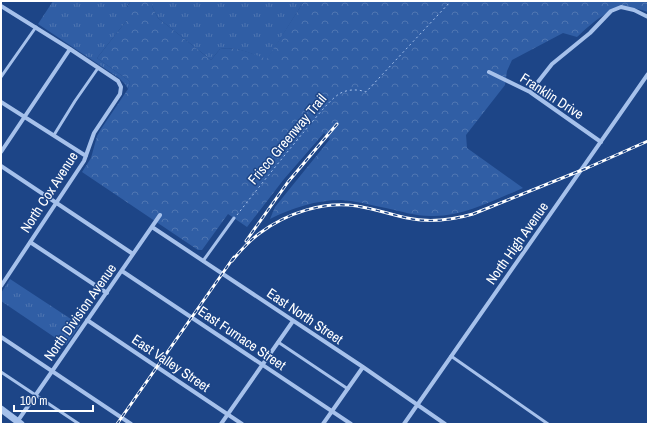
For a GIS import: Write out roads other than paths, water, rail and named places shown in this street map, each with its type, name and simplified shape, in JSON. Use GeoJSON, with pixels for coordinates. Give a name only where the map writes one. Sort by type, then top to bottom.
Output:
{"type":"FeatureCollection","features":[{"type":"Feature","properties":{"kind":"street"},"geometry":{"type":"LineString","coordinates":[[1,6],[98,68]]}},
{"type":"Feature","properties":{"kind":"street"},"geometry":{"type":"LineString","coordinates":[[530,92],[545,71],[559,57],[590,33],[611,11],[622,8],[634,10],[648,17]]}},
{"type":"Feature","properties":{"kind":"street"},"geometry":{"type":"LineString","coordinates":[[1,152],[70,49]]}},
{"type":"Feature","properties":{"kind":"street","name":"North Cox Avenue"},"geometry":{"type":"LineString","coordinates":[[1,286],[86,156],[94,133],[120,94],[121,87],[118,81],[98,68]]}},
{"type":"Feature","properties":{"kind":"street","name":"Franklin Drive"},"geometry":{"type":"LineString","coordinates":[[489,72],[530,92],[601,142]]}},
{"type":"Feature","properties":{"kind":"street","name":"North High Avenue"},"geometry":{"type":"LineString","coordinates":[[404,424],[648,74]]}},
{"type":"Feature","properties":{"kind":"street"},"geometry":{"type":"LineString","coordinates":[[1,102],[86,156]]}},
{"type":"Feature","properties":{"kind":"street"},"geometry":{"type":"LineString","coordinates":[[1,166],[133,254]]}},
{"type":"Feature","properties":{"kind":"street","name":"North Division Avenue"},"geometry":{"type":"LineString","coordinates":[[18,423],[52,371],[160,215]]}},
{"type":"Feature","properties":{"kind":"street","name":"East North Street"},"geometry":{"type":"LineString","coordinates":[[152,227],[363,367],[445,424]]}},
{"type":"Feature","properties":{"kind":"street"},"geometry":{"type":"LineString","coordinates":[[30,242],[106,293]]}},
{"type":"Feature","properties":{"kind":"street","name":"East Furnace Street"},"geometry":{"type":"LineString","coordinates":[[122,271],[351,424]]}},
{"type":"Feature","properties":{"kind":"street","name":"East Valley Street"},"geometry":{"type":"LineString","coordinates":[[87,320],[242,424]]}},
{"type":"Feature","properties":{"kind":"street"},"geometry":{"type":"LineString","coordinates":[[221,424],[293,320]]}},
{"type":"Feature","properties":{"kind":"street"},"geometry":{"type":"LineString","coordinates":[[1,337],[131,424]]}},
{"type":"Feature","properties":{"kind":"street"},"geometry":{"type":"LineString","coordinates":[[323,424],[363,367]]}},
{"type":"Feature","properties":{"kind":"street"},"geometry":{"type":"LineString","coordinates":[[1,409],[18,423]]}},
{"type":"Feature","properties":{"kind":"lane"},"geometry":{"type":"LineString","coordinates":[[1,77],[36,27]]}},
{"type":"Feature","properties":{"kind":"lane"},"geometry":{"type":"LineString","coordinates":[[54,136],[75,101],[98,68]]}},
{"type":"Feature","properties":{"kind":"lane"},"geometry":{"type":"LineString","coordinates":[[203,261],[234,218]]}},
{"type":"Feature","properties":{"kind":"lane"},"geometry":{"type":"LineString","coordinates":[[278,342],[348,389]]}},
{"type":"Feature","properties":{"kind":"lane"},"geometry":{"type":"LineString","coordinates":[[451,356],[548,424]]}},
{"type":"Feature","properties":{"kind":"lane"},"geometry":{"type":"LineString","coordinates":[[1,372],[79,424]]}},
{"type":"Feature","properties":{"kind":"railway"},"geometry":{"type":"LineString","coordinates":[[246,241],[288,182],[337,124]]}},
{"type":"Feature","properties":{"kind":"railway"},"geometry":{"type":"LineString","coordinates":[[232,261],[245,246],[260,233],[282,220],[306,210],[331,205],[344,205],[363,207],[416,220],[432,221],[457,218],[473,214],[587,168],[648,141]]}},
{"type":"Feature","properties":{"kind":"railway"},"geometry":{"type":"LineString","coordinates":[[117,424],[234,257]]}}]}
